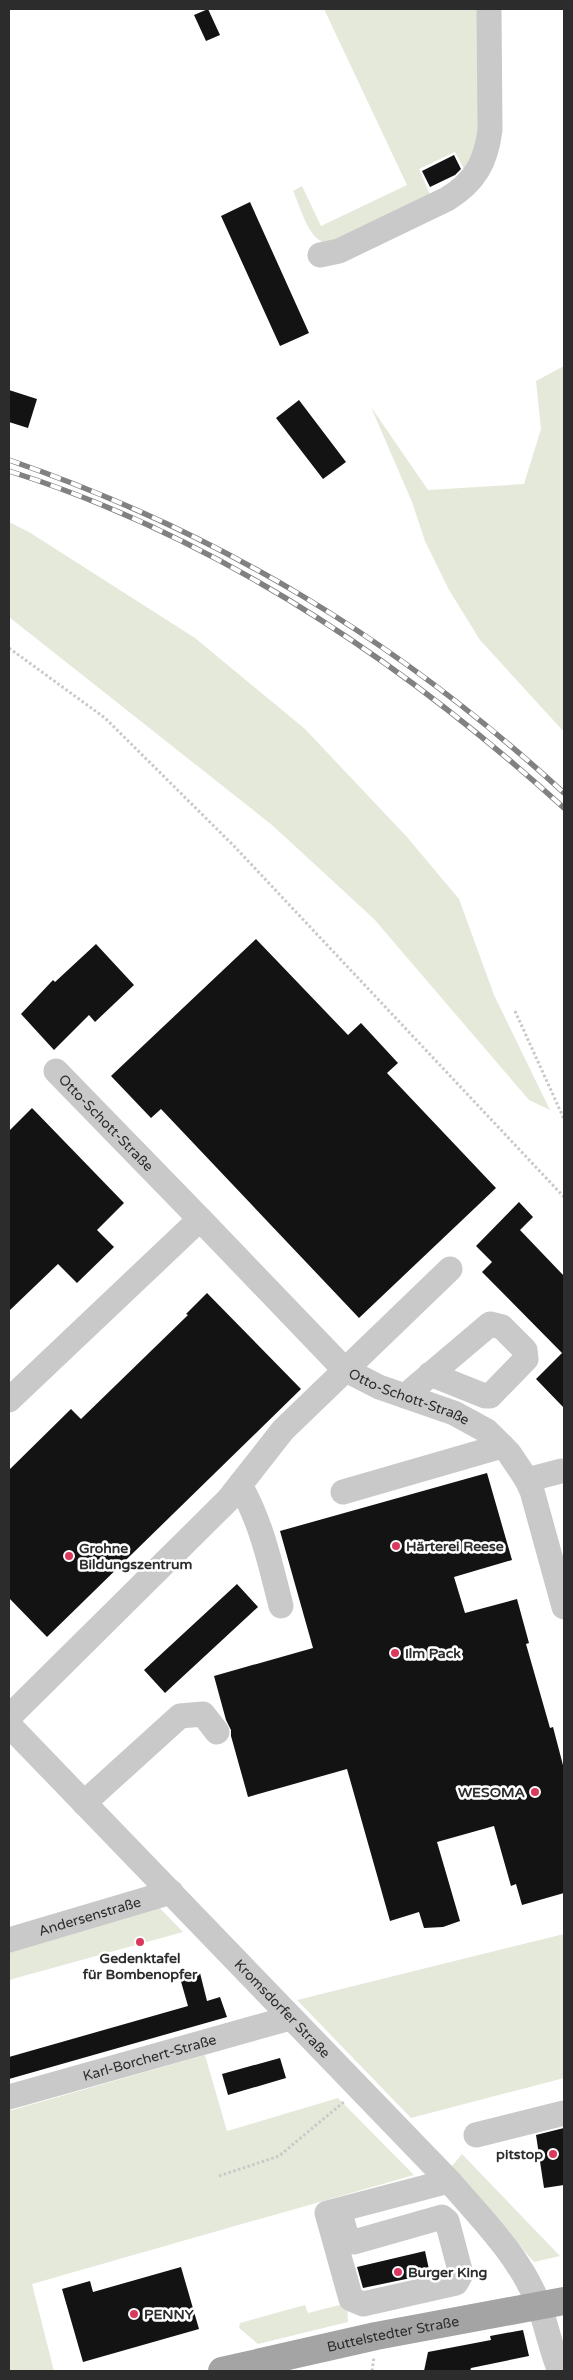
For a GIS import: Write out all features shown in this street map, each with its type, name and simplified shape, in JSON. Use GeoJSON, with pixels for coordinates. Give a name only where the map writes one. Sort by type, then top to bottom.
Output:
{"type":"FeatureCollection","features":[{"type":"Feature","properties":{"kind":"main road","name":"Buttelstedter Straße"},"geometry":{"type":"LineString","coordinates":[[222,2371],[376,2336],[551,2303]]}},
{"type":"Feature","properties":{"kind":"street"},"geometry":{"type":"LineString","coordinates":[[320,255],[339,251],[447,199],[458,193],[478,173],[488,146],[490,130],[489,9]]}},
{"type":"Feature","properties":{"kind":"street","name":"Otto-Schott-Straße"},"geometry":{"type":"LineString","coordinates":[[56,1071],[344,1369],[379,1387],[454,1413],[487,1431],[502,1446],[527,1480],[564,1606]]}},
{"type":"Feature","properties":{"kind":"street"},"geometry":{"type":"LineString","coordinates":[[9,1400],[200,1219]]}},
{"type":"Feature","properties":{"kind":"street"},"geometry":{"type":"LineString","coordinates":[[9,1717],[228,1500],[283,1430],[344,1369],[450,1269]]}},
{"type":"Feature","properties":{"kind":"street"},"geometry":{"type":"LineString","coordinates":[[405,1396],[430,1374]]}},
{"type":"Feature","properties":{"kind":"street"},"geometry":{"type":"LineString","coordinates":[[343,1492],[502,1446]]}},
{"type":"Feature","properties":{"kind":"street"},"geometry":{"type":"LineString","coordinates":[[527,1480],[561,1471]]}},
{"type":"Feature","properties":{"kind":"street"},"geometry":{"type":"LineString","coordinates":[[240,1485],[259,1522],[281,1606]]}},
{"type":"Feature","properties":{"kind":"street"},"geometry":{"type":"LineString","coordinates":[[84,1803],[180,1716],[203,1714],[217,1732]]}},
{"type":"Feature","properties":{"kind":"street","name":"Kromsdorfer Straße"},"geometry":{"type":"LineString","coordinates":[[9,1725],[359,2090],[449,2181],[505,2244],[521,2270],[551,2303],[560,2371]]}},
{"type":"Feature","properties":{"kind":"street","name":"Andersenstraße"},"geometry":{"type":"LineString","coordinates":[[9,1940],[171,1892]]}},
{"type":"Feature","properties":{"kind":"street","name":"Karl-Borchert-Straße"},"geometry":{"type":"LineString","coordinates":[[9,2097],[290,2018]]}},
{"type":"Feature","properties":{"kind":"street"},"geometry":{"type":"LineString","coordinates":[[476,2135],[564,2113]]}},
{"type":"Feature","properties":{"kind":"street"},"geometry":{"type":"LineString","coordinates":[[339,2210],[347,2238],[354,2242],[442,2216],[447,2221],[462,2274],[456,2283],[362,2304],[351,2299],[327,2213],[449,2181]]}},
{"type":"Feature","properties":{"kind":"path"},"geometry":{"type":"LineString","coordinates":[[9,648],[105,718],[234,846],[564,1197]]}},
{"type":"Feature","properties":{"kind":"path"},"geometry":{"type":"LineString","coordinates":[[515,1011],[564,1118]]}},
{"type":"Feature","properties":{"kind":"path"},"geometry":{"type":"LineString","coordinates":[[219,2176],[280,2156],[359,2090]]}},
{"type":"Feature","properties":{"kind":"shaded area"},"geometry":{"type":"Polygon","coordinates":[[[324,9],[481,9],[482,140],[464,169],[455,152],[419,169],[431,197],[339,242],[331,243],[317,239],[308,227],[293,191],[302,186],[321,226],[407,185],[324,9]]]}},
{"type":"Feature","properties":{"kind":"shaded area"},"geometry":{"type":"Polygon","coordinates":[[[564,366],[564,732],[480,640],[449,590],[425,541],[412,502],[371,407],[428,490],[524,484],[541,429],[536,381],[564,366]]]}},
{"type":"Feature","properties":{"kind":"shaded area"},"geometry":{"type":"Polygon","coordinates":[[[9,522],[29,532],[195,638],[305,729],[407,837],[459,899],[494,995],[550,1110],[529,1100],[374,919],[272,825],[9,617],[9,522]]]}},
{"type":"Feature","properties":{"kind":"shaded area"},"geometry":{"type":"Polygon","coordinates":[[[151,1899],[183,1932],[9,1980],[9,1940],[151,1899]]]}},
{"type":"Feature","properties":{"kind":"shaded area"},"geometry":{"type":"Polygon","coordinates":[[[564,1934],[564,2078],[411,2118],[297,2000],[564,1934]]]}},
{"type":"Feature","properties":{"kind":"shaded area"},"geometry":{"type":"Polygon","coordinates":[[[205,2055],[227,2131],[338,2098],[414,2175],[32,2284],[54,2371],[9,2371],[9,2111],[205,2055]]]}},
{"type":"Feature","properties":{"kind":"shaded area"},"geometry":{"type":"Polygon","coordinates":[[[462,2154],[560,2256],[534,2262],[451,2167],[462,2154]]]}},
{"type":"Feature","properties":{"kind":"shaded area"},"geometry":{"type":"Polygon","coordinates":[[[347,2303],[348,2322],[258,2344],[239,2328],[240,2323],[305,2305],[308,2313],[347,2303]]]}},
{"type":"Feature","properties":{"kind":"building"},"geometry":{"type":"Polygon","coordinates":[[[208,9],[220,35],[206,41],[194,15],[208,9]]]}},
{"type":"Feature","properties":{"kind":"building"},"geometry":{"type":"Polygon","coordinates":[[[454,155],[461,169],[455,175],[430,187],[422,171],[454,155]]]}},
{"type":"Feature","properties":{"kind":"building"},"geometry":{"type":"Polygon","coordinates":[[[250,202],[309,333],[280,346],[221,216],[250,202]]]}},
{"type":"Feature","properties":{"kind":"building"},"geometry":{"type":"Polygon","coordinates":[[[9,390],[37,399],[28,428],[9,422],[9,390]]]}},
{"type":"Feature","properties":{"kind":"building"},"geometry":{"type":"Polygon","coordinates":[[[299,400],[346,462],[323,479],[276,418],[299,400]]]}},
{"type":"Feature","properties":{"kind":"building"},"geometry":{"type":"Polygon","coordinates":[[[256,939],[348,1035],[361,1023],[398,1063],[387,1073],[496,1188],[359,1318],[161,1109],[151,1118],[111,1076],[256,939]]]}},
{"type":"Feature","properties":{"kind":"building"},"geometry":{"type":"Polygon","coordinates":[[[96,944],[134,985],[95,1022],[89,1015],[54,1050],[21,1014],[53,980],[55,982],[96,944]]]}},
{"type":"Feature","properties":{"kind":"building"},"geometry":{"type":"Polygon","coordinates":[[[32,1108],[124,1203],[97,1230],[114,1247],[77,1283],[58,1264],[9,1311],[9,1131],[32,1108]]]}},
{"type":"Feature","properties":{"kind":"building"},"geometry":{"type":"Polygon","coordinates":[[[519,1202],[533,1217],[520,1230],[564,1276],[564,1408],[536,1379],[562,1353],[482,1272],[492,1262],[476,1246],[519,1202]]]}},
{"type":"Feature","properties":{"kind":"building"},"geometry":{"type":"Polygon","coordinates":[[[207,1293],[301,1389],[47,1637],[9,1598],[9,1470],[71,1409],[81,1419],[188,1315],[186,1314],[207,1293]]]}},
{"type":"Feature","properties":{"kind":"building"},"geometry":{"type":"Polygon","coordinates":[[[487,1473],[512,1560],[454,1577],[465,1613],[517,1599],[529,1643],[526,1644],[550,1728],[553,1727],[564,1769],[564,1893],[522,1905],[516,1884],[511,1886],[494,1826],[437,1842],[460,1921],[443,1927],[424,1928],[419,1912],[390,1921],[347,1769],[248,1797],[231,1730],[226,1720],[214,1676],[313,1648],[280,1531],[487,1473]]]}},
{"type":"Feature","properties":{"kind":"building"},"geometry":{"type":"Polygon","coordinates":[[[237,1584],[258,1607],[165,1693],[144,1670],[237,1584]]]}},
{"type":"Feature","properties":{"kind":"building"},"geometry":{"type":"Polygon","coordinates":[[[200,1973],[207,2001],[220,1997],[227,2017],[9,2079],[9,2057],[188,2006],[180,1978],[200,1973]]]}},
{"type":"Feature","properties":{"kind":"building"},"geometry":{"type":"Polygon","coordinates":[[[280,2058],[286,2078],[228,2095],[222,2074],[280,2058]]]}},
{"type":"Feature","properties":{"kind":"building"},"geometry":{"type":"Polygon","coordinates":[[[564,2128],[564,2185],[544,2188],[536,2135],[564,2128]]]}},
{"type":"Feature","properties":{"kind":"building"},"geometry":{"type":"Polygon","coordinates":[[[425,2251],[430,2274],[363,2288],[357,2267],[425,2251]]]}},
{"type":"Feature","properties":{"kind":"building"},"geometry":{"type":"Polygon","coordinates":[[[181,2267],[199,2329],[83,2362],[62,2289],[90,2281],[93,2292],[181,2267]]]}},
{"type":"Feature","properties":{"kind":"building"},"geometry":{"type":"Polygon","coordinates":[[[523,2330],[529,2356],[471,2368],[470,2371],[424,2371],[428,2352],[491,2340],[490,2336],[523,2330]]]}},
{"type":"Feature","properties":{"kind":"railway"},"geometry":{"type":"LineString","coordinates":[[9,460],[87,489],[162,522],[235,558],[304,597],[372,641],[438,688],[502,738],[564,793]]}},
{"type":"Feature","properties":{"kind":"railway"},"geometry":{"type":"LineString","coordinates":[[9,471],[86,498],[161,531],[234,568],[304,610],[372,655],[439,703],[564,808]]}},
{"type":"Feature","properties":{"kind":"place","name":"Härterei Reese"},"geometry":{"type":"Point","coordinates":[396,1546]}},
{"type":"Feature","properties":{"kind":"place","name":"Grohne Bildungszentrum"},"geometry":{"type":"Point","coordinates":[69,1556]}},
{"type":"Feature","properties":{"kind":"place","name":"Ilm Pack"},"geometry":{"type":"Point","coordinates":[395,1653]}},
{"type":"Feature","properties":{"kind":"place","name":"WESOMA"},"geometry":{"type":"Point","coordinates":[535,1792]}},
{"type":"Feature","properties":{"kind":"place","name":"Gedenktafel für Bombenopfer"},"geometry":{"type":"Point","coordinates":[140,1942]}},
{"type":"Feature","properties":{"kind":"place","name":"pitstop"},"geometry":{"type":"Point","coordinates":[553,2154]}},
{"type":"Feature","properties":{"kind":"place","name":"Burger King"},"geometry":{"type":"Point","coordinates":[398,2272]}},
{"type":"Feature","properties":{"kind":"place","name":"PENNY"},"geometry":{"type":"Point","coordinates":[134,2314]}}]}
